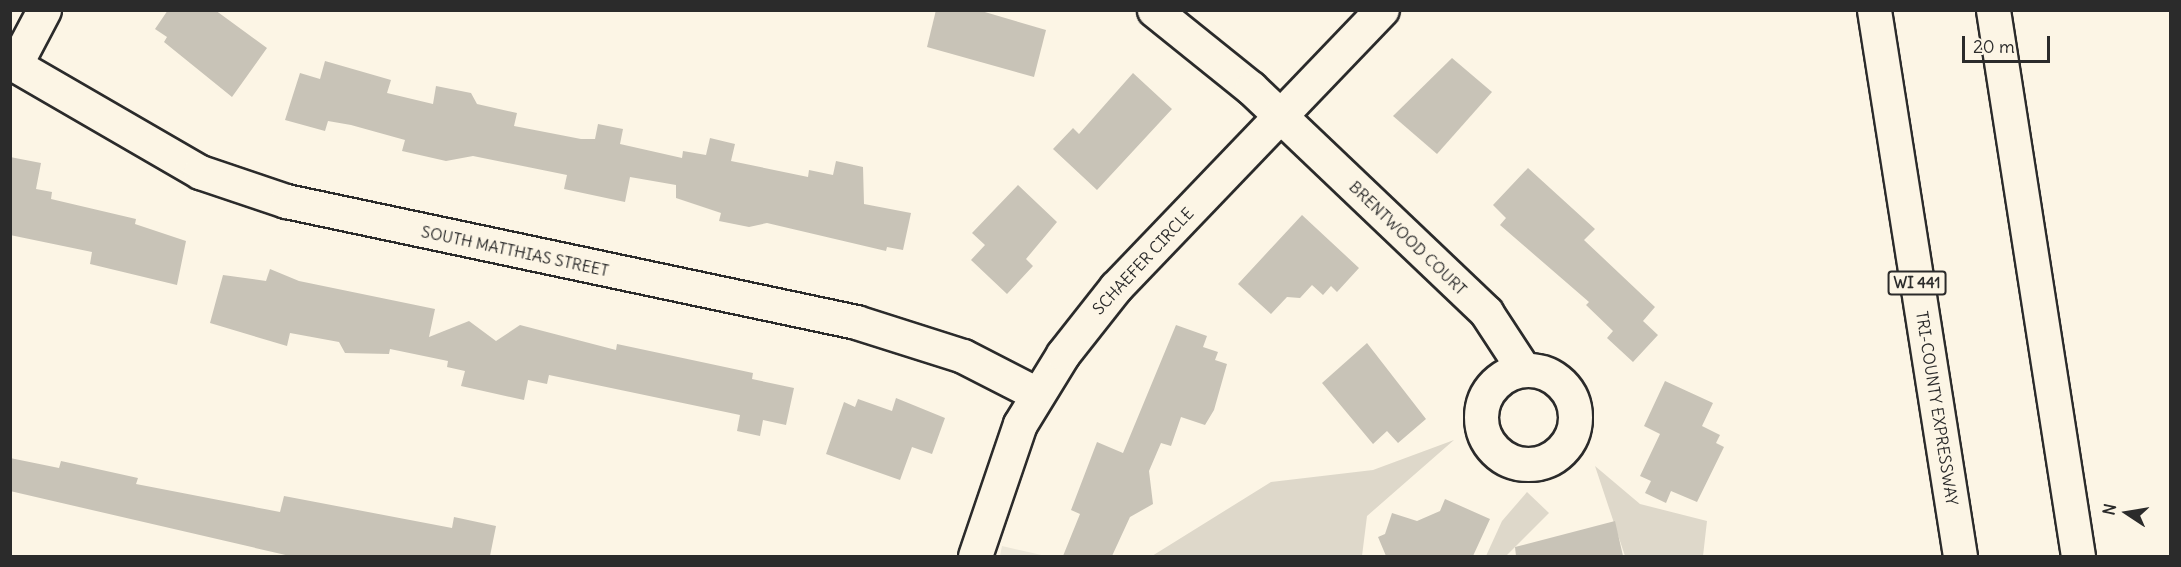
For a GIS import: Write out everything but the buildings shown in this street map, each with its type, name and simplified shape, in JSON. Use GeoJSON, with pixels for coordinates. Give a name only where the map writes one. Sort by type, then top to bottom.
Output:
{"type":"FeatureCollection","features":[{"type":"Feature","properties":{"kind":"main road"},"geometry":{"type":"LineString","coordinates":[[13,64],[44,10]]}},
{"type":"Feature","properties":{"kind":"main road","name":"BRENTWOOD COURT"},"geometry":{"type":"LineString","coordinates":[[1154,10],[1215,56],[1485,312],[1524,370]]}},
{"type":"Feature","properties":{"kind":"main road","name":"SCHAEFER CIRCLE"},"geometry":{"type":"LineString","coordinates":[[975,556],[1003,465],[1037,394],[1116,287],[1382,10]]}},
{"type":"Feature","properties":{"kind":"main road","name":"TRI-COUNTY EXPRESSWAY"},"geometry":{"type":"LineString","coordinates":[[1874,10],[1960,556]]}},
{"type":"Feature","properties":{"kind":"main road"},"geometry":{"type":"LineString","coordinates":[[1993,10],[2078,556]]}},
{"type":"Feature","properties":{"kind":"main road","name":"SOUTH MATTHIAS STREET"},"geometry":{"type":"LineString","coordinates":[[13,64],[200,172],[286,201],[856,322],[963,356],[1037,394]]}},
{"type":"Feature","properties":{"kind":"shaded area"},"geometry":{"type":"Polygon","coordinates":[[[1454,440],[1367,516],[1362,556],[1152,556],[1271,482],[1373,470],[1454,440]]]}},
{"type":"Feature","properties":{"kind":"shaded area"},"geometry":{"type":"Polygon","coordinates":[[[1595,466],[1640,504],[1707,521],[1703,556],[1625,556],[1595,466]]]}},
{"type":"Feature","properties":{"kind":"shaded area"},"geometry":{"type":"Polygon","coordinates":[[[1527,492],[1549,513],[1506,556],[1486,556],[1502,521],[1527,492]]]}},
{"type":"Feature","properties":{"kind":"shaded area"},"geometry":{"type":"Polygon","coordinates":[[[1002,546],[1046,556],[1000,556],[1002,546]]]}}]}
